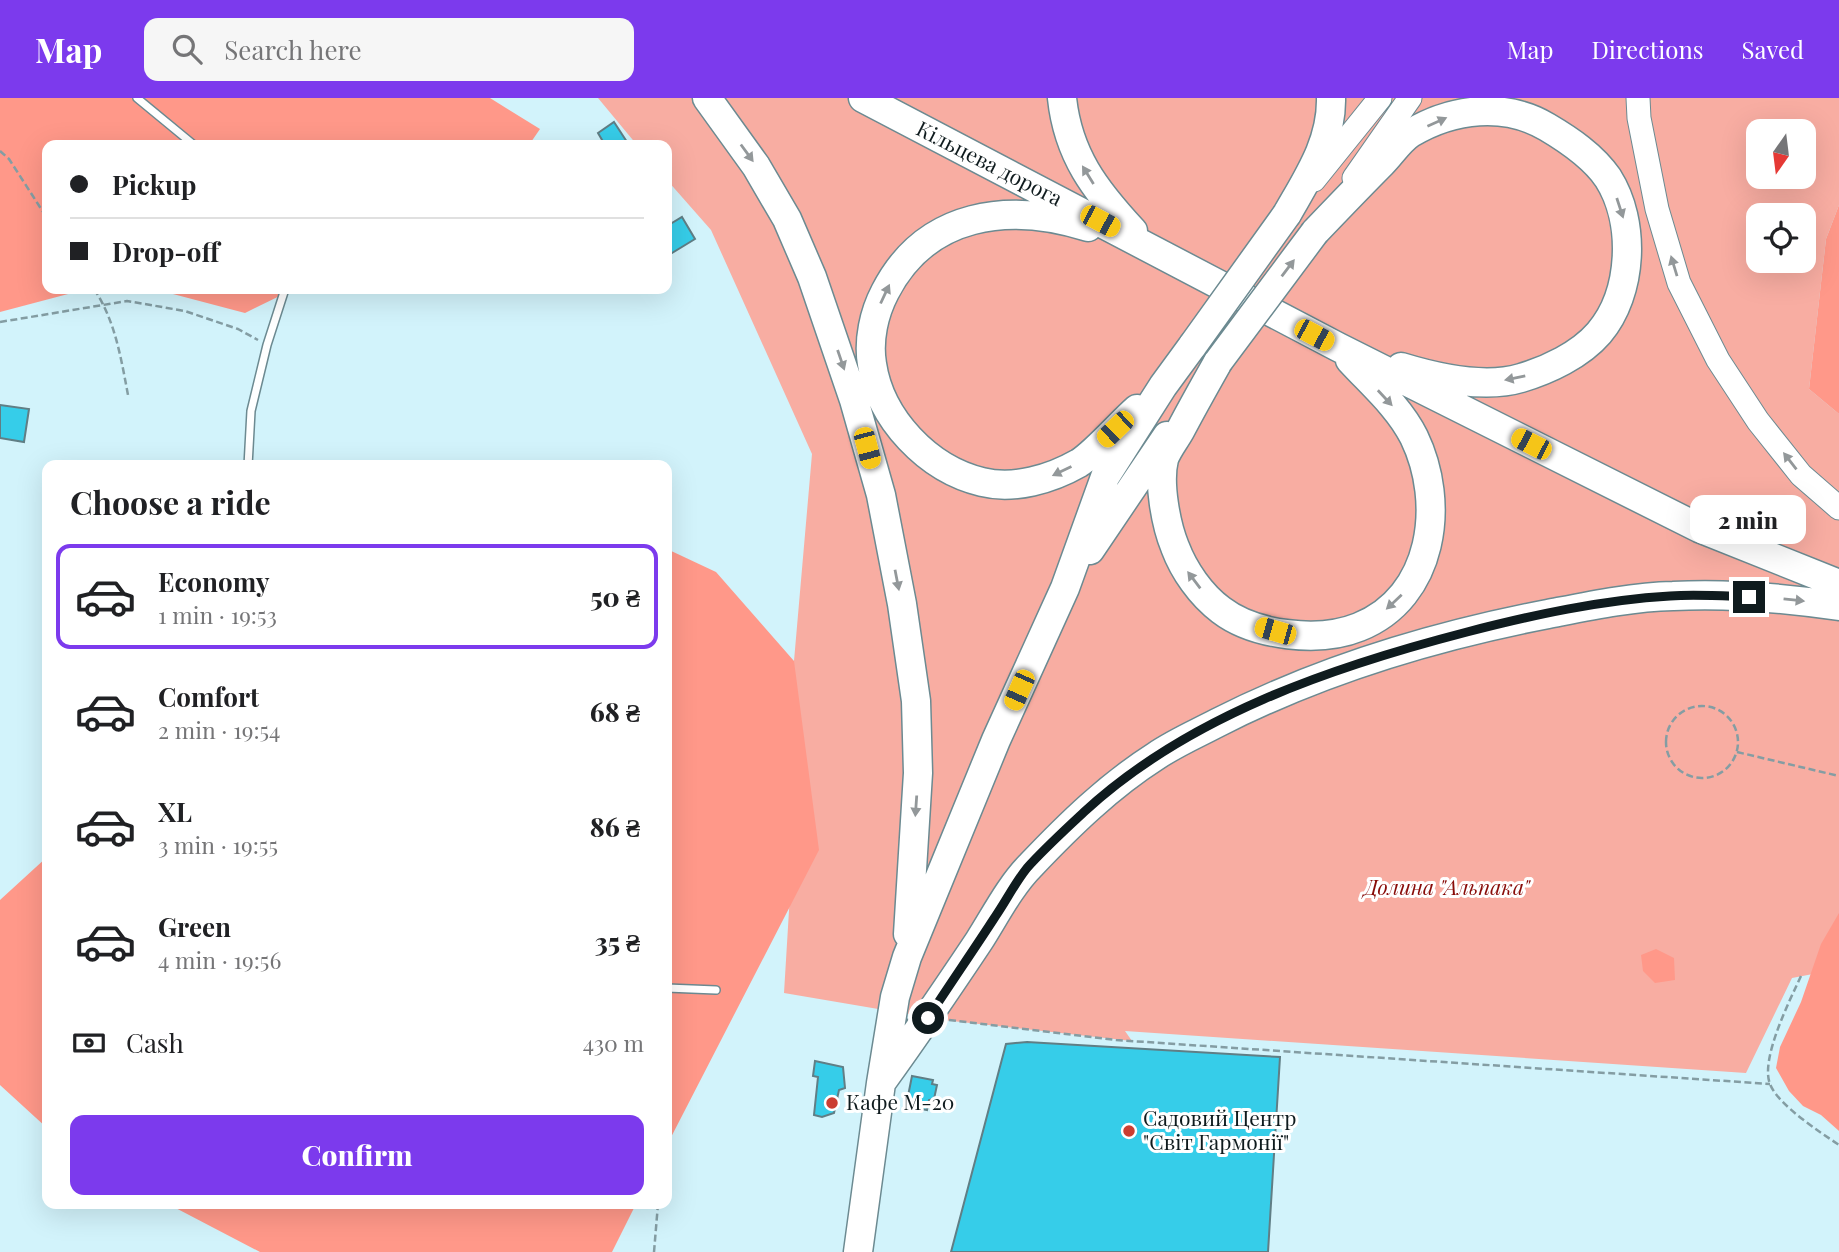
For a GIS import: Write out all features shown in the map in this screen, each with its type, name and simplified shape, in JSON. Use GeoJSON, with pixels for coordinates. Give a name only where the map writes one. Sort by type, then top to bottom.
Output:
{"type":"FeatureCollection","features":[{"type":"Feature","properties":{"kind":"highway"},"geometry":{"type":"LineString","coordinates":[[707,98],[756,166],[787,219],[812,277],[855,400],[881,495],[902,604],[916,701],[918,773],[907,957]]}},
{"type":"Feature","properties":{"kind":"highway","name":"Кільцева дорога"},"geometry":{"type":"LineString","coordinates":[[863,98],[1338,348]]}},
{"type":"Feature","properties":{"kind":"highway"},"geometry":{"type":"LineString","coordinates":[[1062,98],[1068,134],[1080,161],[1102,197],[1147,246]]}},
{"type":"Feature","properties":{"kind":"highway"},"geometry":{"type":"LineString","coordinates":[[858,1252],[895,997],[907,957],[996,740],[1065,588],[1105,478],[1163,386],[1287,214],[1326,141],[1332,118],[1331,98]]}},
{"type":"Feature","properties":{"kind":"highway"},"geometry":{"type":"LineString","coordinates":[[1065,588],[1218,362],[1315,232],[1410,134],[1448,117],[1470,111],[1513,113],[1537,120],[1574,142],[1607,177],[1619,203],[1625,226],[1626,260],[1620,289],[1611,313],[1598,333],[1575,353],[1520,379],[1488,382],[1461,380],[1412,370],[1338,348]]}},
{"type":"Feature","properties":{"kind":"highway"},"geometry":{"type":"LineString","coordinates":[[1147,246],[1079,224],[1039,216],[993,217],[958,224],[937,233],[912,253],[892,279],[873,324],[872,363],[883,400],[896,423],[915,444],[950,470],[983,482],[1017,484],[1049,477],[1081,461],[1163,386]]}},
{"type":"Feature","properties":{"kind":"highway"},"geometry":{"type":"LineString","coordinates":[[1218,362],[1164,458],[1164,511],[1169,534],[1182,565],[1200,590],[1221,611],[1245,623],[1275,631],[1305,636],[1331,634],[1359,627],[1382,613],[1402,595],[1417,573],[1426,550],[1432,522],[1429,478],[1413,436],[1400,414],[1338,348]]}},
{"type":"Feature","properties":{"kind":"highway"},"geometry":{"type":"LineString","coordinates":[[1338,348],[1699,528],[1839,584]]}},
{"type":"Feature","properties":{"kind":"highway"},"geometry":{"type":"LineString","coordinates":[[881,1083],[928,1018],[1028,868],[1083,813],[1118,783],[1158,754],[1241,711],[1327,675],[1412,646],[1507,622],[1604,603],[1710,595],[1839,606]]}},
{"type":"Feature","properties":{"kind":"main road"},"geometry":{"type":"LineString","coordinates":[[1287,214],[1380,98]]}},
{"type":"Feature","properties":{"kind":"main road"},"geometry":{"type":"LineString","coordinates":[[1315,232],[1410,98]]}},
{"type":"Feature","properties":{"kind":"main road"},"geometry":{"type":"LineString","coordinates":[[1638,98],[1639,118],[1657,209],[1679,283],[1718,360],[1759,421],[1801,475],[1839,508]]}},
{"type":"Feature","properties":{"kind":"lane"},"geometry":{"type":"LineString","coordinates":[[137,98],[188,140]]}},
{"type":"Feature","properties":{"kind":"lane"},"geometry":{"type":"LineString","coordinates":[[248,460],[251,411],[267,345],[283,294]]}},
{"type":"Feature","properties":{"kind":"lane"},"geometry":{"type":"LineString","coordinates":[[672,988],[716,990]]}},
{"type":"Feature","properties":{"kind":"path"},"geometry":{"type":"LineString","coordinates":[[0,151],[9,159],[42,210]]}},
{"type":"Feature","properties":{"kind":"path"},"geometry":{"type":"LineString","coordinates":[[97,294],[105,305],[119,350],[128,395]]}},
{"type":"Feature","properties":{"kind":"path"},"geometry":{"type":"LineString","coordinates":[[0,322],[127,301],[185,311],[238,329],[267,345]]}},
{"type":"Feature","properties":{"kind":"path"},"geometry":{"type":"LineString","coordinates":[[1706,706],[1728,717],[1735,727],[1737,752],[1732,763],[1723,772],[1712,777],[1687,775],[1677,768],[1670,758],[1668,733],[1673,722],[1682,713],[1706,706]]}},
{"type":"Feature","properties":{"kind":"path"},"geometry":{"type":"LineString","coordinates":[[1737,752],[1839,776]]}},
{"type":"Feature","properties":{"kind":"path"},"geometry":{"type":"LineString","coordinates":[[1801,976],[1770,1050],[1769,1084],[1792,1111],[1839,1144]]}},
{"type":"Feature","properties":{"kind":"path"},"geometry":{"type":"LineString","coordinates":[[928,1018],[1116,1040],[1769,1084]]}},
{"type":"Feature","properties":{"kind":"path"},"geometry":{"type":"LineString","coordinates":[[654,1252],[658,1209]]}},
{"type":"Feature","properties":{"kind":"green space","name":"Долина \"Альпака\""},"geometry":{"type":"Polygon","coordinates":[[[598,98],[1839,98],[1839,205],[1826,239],[1809,389],[1839,414],[1839,969],[1792,978],[1746,1073],[1125,1031],[1132,1041],[943,1020],[784,993],[794,828],[794,661],[812,454],[711,230],[672,186],[672,140],[633,140],[598,98]]]}},
{"type":"Feature","properties":{"kind":"shaded area"},"geometry":{"type":"Polygon","coordinates":[[[0,98],[490,98],[540,129],[532,140],[42,140],[42,294],[68,294],[0,312],[0,98]]]}},
{"type":"Feature","properties":{"kind":"shaded area"},"geometry":{"type":"Polygon","coordinates":[[[1839,205],[1839,414],[1809,389],[1826,239],[1839,205]]]}},
{"type":"Feature","properties":{"kind":"shaded area"},"geometry":{"type":"Polygon","coordinates":[[[173,294],[284,294],[245,313],[173,294]]]}},
{"type":"Feature","properties":{"kind":"shaded area"},"geometry":{"type":"Polygon","coordinates":[[[672,551],[716,572],[794,661],[819,850],[672,1135],[672,551]]]}},
{"type":"Feature","properties":{"kind":"shaded area"},"geometry":{"type":"Polygon","coordinates":[[[42,862],[42,1123],[0,1085],[0,900],[42,862]]]}},
{"type":"Feature","properties":{"kind":"shaded area"},"geometry":{"type":"Polygon","coordinates":[[[1839,913],[1839,1131],[1821,1115],[1803,1106],[1789,1091],[1776,1068],[1780,1047],[1801,1002],[1821,944],[1839,913]]]}},
{"type":"Feature","properties":{"kind":"shaded area"},"geometry":{"type":"Polygon","coordinates":[[[1656,949],[1674,958],[1675,980],[1655,983],[1643,971],[1641,955],[1656,949]]]}},
{"type":"Feature","properties":{"kind":"shaded area"},"geometry":{"type":"Polygon","coordinates":[[[178,1209],[634,1209],[612,1252],[260,1252],[178,1209]]]}},
{"type":"Feature","properties":{"kind":"building"},"geometry":{"type":"Polygon","coordinates":[[[614,122],[626,140],[602,140],[598,133],[614,122]]]}},
{"type":"Feature","properties":{"kind":"building"},"geometry":{"type":"Polygon","coordinates":[[[682,217],[695,239],[672,253],[672,223],[682,217]]]}},
{"type":"Feature","properties":{"kind":"building"},"geometry":{"type":"Polygon","coordinates":[[[0,405],[29,409],[24,442],[0,438],[0,405]]]}},
{"type":"Feature","properties":{"kind":"building","name":"Садовий Центр \"Світ Гармонії\""},"geometry":{"type":"Polygon","coordinates":[[[1027,1042],[1280,1057],[1268,1252],[951,1252],[1006,1044],[1027,1042]]]}},
{"type":"Feature","properties":{"kind":"building"},"geometry":{"type":"Polygon","coordinates":[[[815,1061],[843,1067],[845,1088],[839,1090],[834,1113],[822,1117],[814,1115],[818,1077],[813,1076],[815,1061]]]}},
{"type":"Feature","properties":{"kind":"building"},"geometry":{"type":"Polygon","coordinates":[[[912,1076],[933,1080],[932,1084],[937,1085],[934,1099],[929,1100],[927,1110],[906,1106],[912,1076]]]}},
{"type":"Feature","properties":{"kind":"place","name":"Кафе М-20"},"geometry":{"type":"Point","coordinates":[832,1103]}},
{"type":"Feature","properties":{"kind":"place","name":"Садовий Центр \"Світ Гармонії\""},"geometry":{"type":"Point","coordinates":[1129,1131]}},
{"type":"Feature","properties":{"kind":"route"},"geometry":{"type":"LineString","coordinates":[[928,1018],[1028,868],[1083,813],[1118,783],[1158,754],[1193,735],[1241,711],[1327,675],[1412,646],[1507,622],[1640,598],[1710,595],[1749,597]]}}]}
